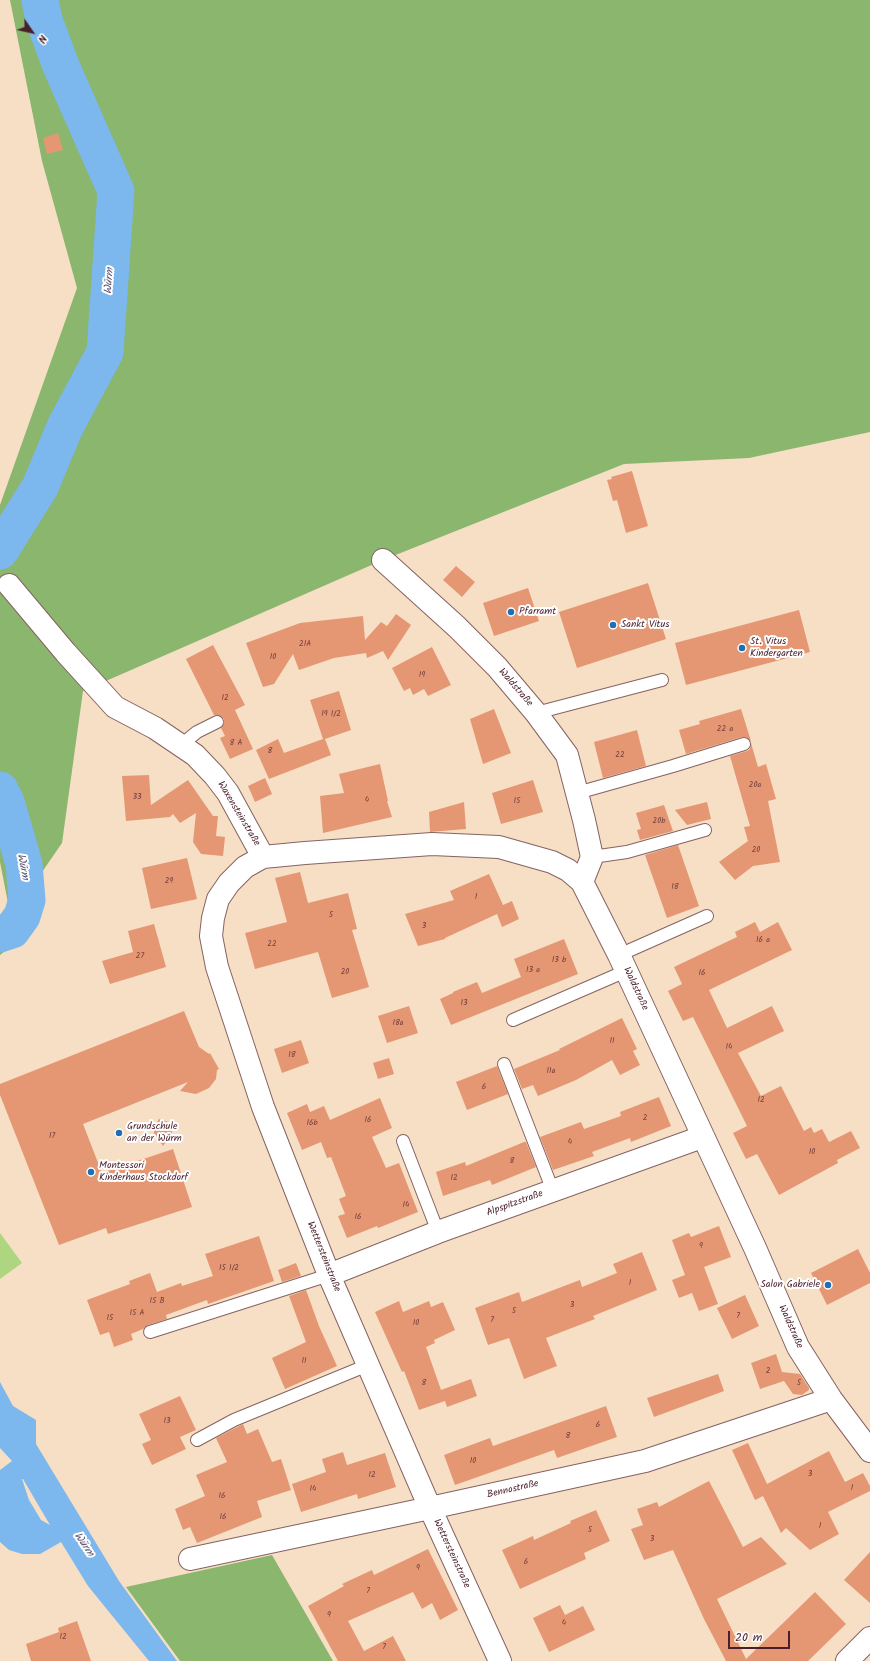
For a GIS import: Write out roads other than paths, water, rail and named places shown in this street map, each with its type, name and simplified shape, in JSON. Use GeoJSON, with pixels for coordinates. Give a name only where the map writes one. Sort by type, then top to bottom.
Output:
{"type":"FeatureCollection","features":[{"type":"Feature","properties":{"kind":"street","name":"Waldstraße"},"geometry":{"type":"LineString","coordinates":[[382,560],[457,627],[497,667],[536,713],[567,755],[592,857]]}},
{"type":"Feature","properties":{"kind":"street","name":"Waxensteinstraße"},"geometry":{"type":"LineString","coordinates":[[9,585],[66,653],[116,707],[155,728],[195,755],[215,776],[228,794],[263,857],[432,844],[499,847],[552,862],[568,870],[582,882]]}},
{"type":"Feature","properties":{"kind":"street","name":"Wettersteinstraße"},"geometry":{"type":"LineString","coordinates":[[263,857],[245,867],[229,882],[218,899],[213,918],[211,936],[217,967],[263,1107],[329,1275],[430,1508],[500,1661]]}},
{"type":"Feature","properties":{"kind":"street"},"geometry":{"type":"LineString","coordinates":[[582,882],[592,857]]}},
{"type":"Feature","properties":{"kind":"street","name":"Waldstraße"},"geometry":{"type":"LineString","coordinates":[[582,882],[622,963],[755,1248],[798,1347],[831,1399],[870,1451]]}},
{"type":"Feature","properties":{"kind":"street","name":"Alpspitzstraße"},"geometry":{"type":"LineString","coordinates":[[329,1275],[438,1232],[702,1137]]}},
{"type":"Feature","properties":{"kind":"street","name":"Bennostraße"},"geometry":{"type":"LineString","coordinates":[[190,1559],[645,1460],[831,1399]]}},
{"type":"Feature","properties":{"kind":"street"},"geometry":{"type":"LineString","coordinates":[[847,1661],[870,1638]]}},
{"type":"Feature","properties":{"kind":"lane"},"geometry":{"type":"LineString","coordinates":[[536,713],[662,680]]}},
{"type":"Feature","properties":{"kind":"lane"},"geometry":{"type":"LineString","coordinates":[[180,745],[197,732],[217,722]]}},
{"type":"Feature","properties":{"kind":"lane"},"geometry":{"type":"LineString","coordinates":[[577,793],[744,744]]}},
{"type":"Feature","properties":{"kind":"lane"},"geometry":{"type":"LineString","coordinates":[[592,857],[627,852],[705,830]]}},
{"type":"Feature","properties":{"kind":"lane"},"geometry":{"type":"LineString","coordinates":[[513,1020],[622,963],[707,916]]}},
{"type":"Feature","properties":{"kind":"lane"},"geometry":{"type":"LineString","coordinates":[[504,1064],[553,1191]]}},
{"type":"Feature","properties":{"kind":"lane"},"geometry":{"type":"LineString","coordinates":[[403,1141],[438,1232]]}},
{"type":"Feature","properties":{"kind":"lane"},"geometry":{"type":"LineString","coordinates":[[150,1332],[329,1275]]}},
{"type":"Feature","properties":{"kind":"lane"},"geometry":{"type":"LineString","coordinates":[[197,1440],[234,1420],[368,1365]]}},
{"type":"Feature","properties":{"kind":"water"},"geometry":{"type":"Polygon","coordinates":[[[0,1382],[13,1406],[36,1420],[36,1444],[119,1581],[177,1661],[149,1661],[88,1586],[61,1542],[40,1554],[22,1554],[9,1550],[0,1542],[0,1470],[12,1461],[0,1448],[0,1382]],[[23,1479],[29,1500],[41,1520],[50,1525],[23,1479]]]}},
{"type":"Feature","properties":{"kind":"waterway","name":"Würm"},"geometry":{"type":"LineString","coordinates":[[0,551],[40,487],[65,427],[105,352],[116,191],[61,66],[44,20],[40,0]]}},
{"type":"Feature","properties":{"kind":"waterway","name":"Würm"},"geometry":{"type":"LineString","coordinates":[[0,790],[6,802],[24,864],[27,900],[22,916],[12,930],[0,934]]}},
{"type":"Feature","properties":{"kind":"place","name":"Pfarramt"},"geometry":{"type":"Point","coordinates":[511,612]}},
{"type":"Feature","properties":{"kind":"place","name":"Sankt Vitus"},"geometry":{"type":"Point","coordinates":[613,625]}},
{"type":"Feature","properties":{"kind":"place","name":"St. Vitus Kindergarten"},"geometry":{"type":"Point","coordinates":[742,648]}},
{"type":"Feature","properties":{"kind":"place","name":"Grundschule an der Würm"},"geometry":{"type":"Point","coordinates":[119,1133]}},
{"type":"Feature","properties":{"kind":"place","name":"Montessori Kinderhaus Stockdorf"},"geometry":{"type":"Point","coordinates":[91,1172]}},
{"type":"Feature","properties":{"kind":"place","name":"Salon Gabriele"},"geometry":{"type":"Point","coordinates":[828,1285]}}]}
